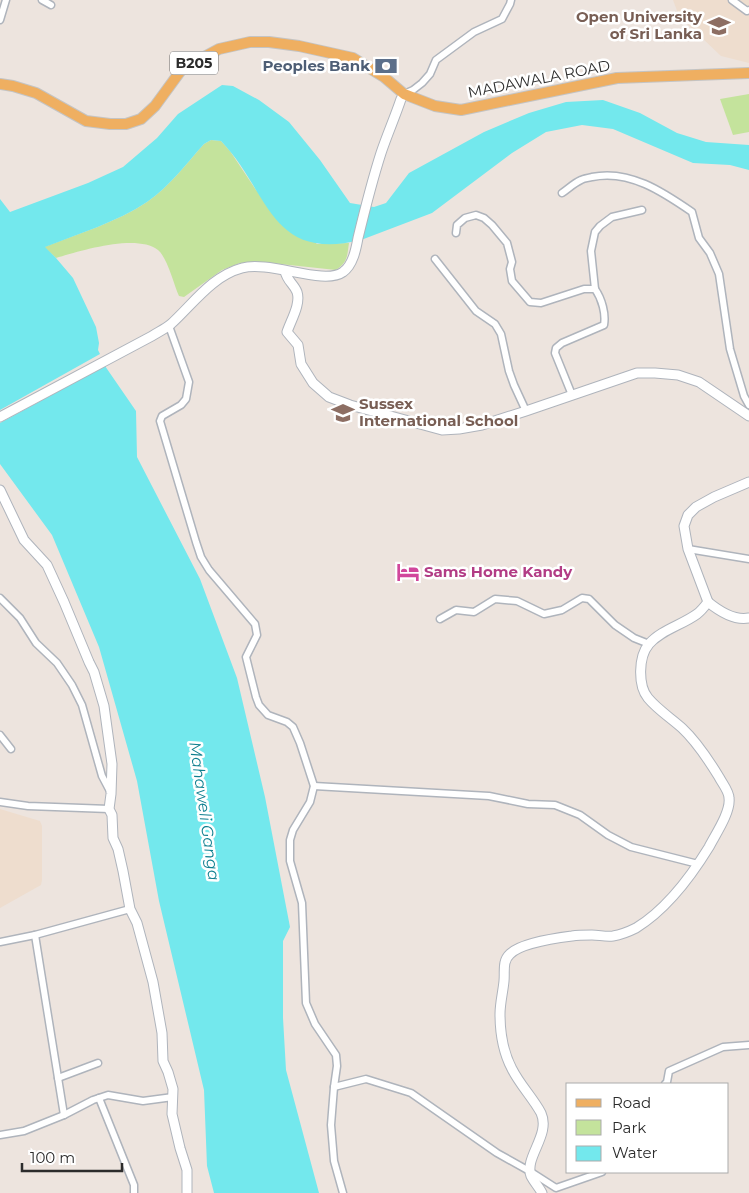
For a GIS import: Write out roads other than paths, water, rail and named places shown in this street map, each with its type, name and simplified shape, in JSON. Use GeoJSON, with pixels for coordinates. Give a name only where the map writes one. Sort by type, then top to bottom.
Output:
{"type":"FeatureCollection","features":[{"type":"Feature","properties":{"kind":"main road","name":"MADAWALA ROAD"},"geometry":{"type":"LineString","coordinates":[[0,84],[36,93],[86,120],[110,124],[126,124],[142,118],[155,106],[182,69],[219,49],[250,42],[269,42],[299,46],[353,58],[384,76],[404,94],[434,106],[461,110],[617,78],[749,73]]}},
{"type":"Feature","properties":{"kind":"street"},"geometry":{"type":"LineString","coordinates":[[0,20],[6,0]]}},
{"type":"Feature","properties":{"kind":"street"},"geometry":{"type":"LineString","coordinates":[[42,0],[51,5]]}},
{"type":"Feature","properties":{"kind":"street"},"geometry":{"type":"LineString","coordinates":[[0,417],[169,326],[204,291],[231,272],[241,268],[257,266],[323,276],[344,272],[353,257],[380,154],[404,94],[422,84],[430,74],[436,60],[474,32],[502,19],[512,0]]}},
{"type":"Feature","properties":{"kind":"street"},"geometry":{"type":"LineString","coordinates":[[732,0],[746,11],[749,10]]}},
{"type":"Feature","properties":{"kind":"street"},"geometry":{"type":"LineString","coordinates":[[562,193],[581,179],[599,175],[617,175],[636,179],[673,199],[692,212],[699,238],[710,253],[719,274],[730,349],[744,396],[749,405]]}},
{"type":"Feature","properties":{"kind":"street"},"geometry":{"type":"LineString","coordinates":[[572,396],[555,353],[556,348],[562,342],[604,325],[605,319],[599,295],[595,289],[591,251],[595,232],[612,218],[642,210]]}},
{"type":"Feature","properties":{"kind":"street"},"geometry":{"type":"LineString","coordinates":[[456,233],[457,225],[465,218],[476,215],[484,218],[492,225],[507,242],[512,262],[510,269],[512,281],[530,302],[541,303],[584,290],[595,289]]}},
{"type":"Feature","properties":{"kind":"street"},"geometry":{"type":"LineString","coordinates":[[435,260],[476,311],[495,324],[501,334],[509,371],[526,411]]}},
{"type":"Feature","properties":{"kind":"street"},"geometry":{"type":"LineString","coordinates":[[285,271],[298,295],[296,308],[287,332],[298,345],[302,364],[313,383],[329,397],[350,405],[442,430],[459,429],[526,411],[637,373],[655,372],[678,375],[699,382],[749,416]]}},
{"type":"Feature","properties":{"kind":"street"},"geometry":{"type":"LineString","coordinates":[[169,326],[188,382],[186,398],[181,405],[162,416],[160,421],[196,542],[201,557],[209,570],[254,624],[257,635],[246,657],[256,697],[259,705],[268,715],[287,722],[293,727],[314,786],[310,802],[293,830],[290,840],[290,862],[302,903],[306,1003],[314,1024],[336,1055],[338,1066],[331,1126],[334,1162],[343,1193]]}},
{"type":"Feature","properties":{"kind":"street"},"geometry":{"type":"LineString","coordinates":[[749,482],[696,507],[688,515],[684,526],[688,549],[708,602],[718,610],[734,617],[749,618]]}},
{"type":"Feature","properties":{"kind":"street"},"geometry":{"type":"LineString","coordinates":[[0,490],[24,540],[46,565],[67,608],[94,672],[104,706],[112,764],[109,808],[112,815],[113,838],[118,848],[130,909],[138,923],[153,982],[162,1033],[163,1061],[173,1089],[172,1114],[187,1170],[187,1193]]}},
{"type":"Feature","properties":{"kind":"street"},"geometry":{"type":"LineString","coordinates":[[688,549],[749,559]]}},
{"type":"Feature","properties":{"kind":"street"},"geometry":{"type":"LineString","coordinates":[[0,598],[20,618],[36,643],[57,663],[72,685],[82,705],[102,776],[111,794]]}},
{"type":"Feature","properties":{"kind":"street"},"geometry":{"type":"LineString","coordinates":[[440,619],[456,610],[474,612],[495,599],[517,601],[544,614],[562,610],[582,598],[588,599],[616,625],[634,638],[649,644]]}},
{"type":"Feature","properties":{"kind":"street"},"geometry":{"type":"LineString","coordinates":[[542,1193],[531,1176],[530,1166],[543,1129],[542,1116],[512,1070],[503,1048],[500,1014],[505,979],[505,961],[510,954],[525,946],[546,940],[582,935],[612,936],[634,929],[656,913],[682,887],[720,827],[730,797],[714,768],[697,744],[647,697],[642,686],[641,674],[641,663],[649,644],[662,634],[698,614],[708,602]]}},
{"type":"Feature","properties":{"kind":"street"},"geometry":{"type":"LineString","coordinates":[[0,735],[11,749]]}},
{"type":"Feature","properties":{"kind":"street"},"geometry":{"type":"LineString","coordinates":[[314,786],[489,796],[528,804],[555,805],[580,815],[608,835],[631,847],[698,864]]}},
{"type":"Feature","properties":{"kind":"street"},"geometry":{"type":"LineString","coordinates":[[0,802],[28,806],[109,808]]}},
{"type":"Feature","properties":{"kind":"street"},"geometry":{"type":"LineString","coordinates":[[0,942],[35,935],[130,909]]}},
{"type":"Feature","properties":{"kind":"street"},"geometry":{"type":"LineString","coordinates":[[35,935],[64,1115]]}},
{"type":"Feature","properties":{"kind":"street"},"geometry":{"type":"LineString","coordinates":[[666,1083],[668,1071],[723,1047],[749,1045]]}},
{"type":"Feature","properties":{"kind":"street"},"geometry":{"type":"LineString","coordinates":[[58,1078],[98,1063]]}},
{"type":"Feature","properties":{"kind":"street"},"geometry":{"type":"LineString","coordinates":[[334,1088],[366,1079],[411,1093],[497,1153],[556,1188],[599,1173]]}},
{"type":"Feature","properties":{"kind":"street"},"geometry":{"type":"LineString","coordinates":[[0,1135],[24,1131],[108,1095],[143,1100],[173,1097]]}},
{"type":"Feature","properties":{"kind":"street"},"geometry":{"type":"LineString","coordinates":[[100,1098],[134,1185],[134,1193]]}},
{"type":"Feature","properties":{"kind":"water"},"geometry":{"type":"Polygon","coordinates":[[[222,85],[233,86],[259,100],[289,122],[320,160],[350,203],[374,207],[386,203],[409,173],[484,132],[529,113],[566,102],[603,100],[640,113],[677,133],[706,142],[749,145],[749,170],[730,165],[693,163],[613,129],[582,125],[546,132],[512,153],[432,213],[361,240],[331,244],[307,241],[289,232],[275,218],[237,161],[221,141],[211,140],[204,144],[170,182],[147,202],[110,222],[45,247],[73,278],[96,327],[100,354],[0,410],[0,199],[10,212],[88,183],[123,167],[157,138],[178,114],[222,85]]]}},
{"type":"Feature","properties":{"kind":"water","name":"Mahaweli Ganga"},"geometry":{"type":"Polygon","coordinates":[[[105,366],[136,411],[137,457],[200,579],[237,678],[265,797],[290,927],[283,941],[283,1018],[286,1070],[319,1193],[214,1193],[207,1166],[204,1090],[159,901],[137,781],[99,647],[52,535],[0,464],[0,423],[105,366]]]}},
{"type":"Feature","properties":{"kind":"place","name":"Open University of Sri Lanka"},"geometry":{"type":"Point","coordinates":[719,26]}},
{"type":"Feature","properties":{"kind":"place","name":"Peoples Bank"},"geometry":{"type":"Point","coordinates":[386,66]}},
{"type":"Feature","properties":{"kind":"place","name":"Sussex International School"},"geometry":{"type":"Point","coordinates":[343,413]}},
{"type":"Feature","properties":{"kind":"place","name":"Sams Home Kandy"},"geometry":{"type":"Point","coordinates":[408,572]}}]}
